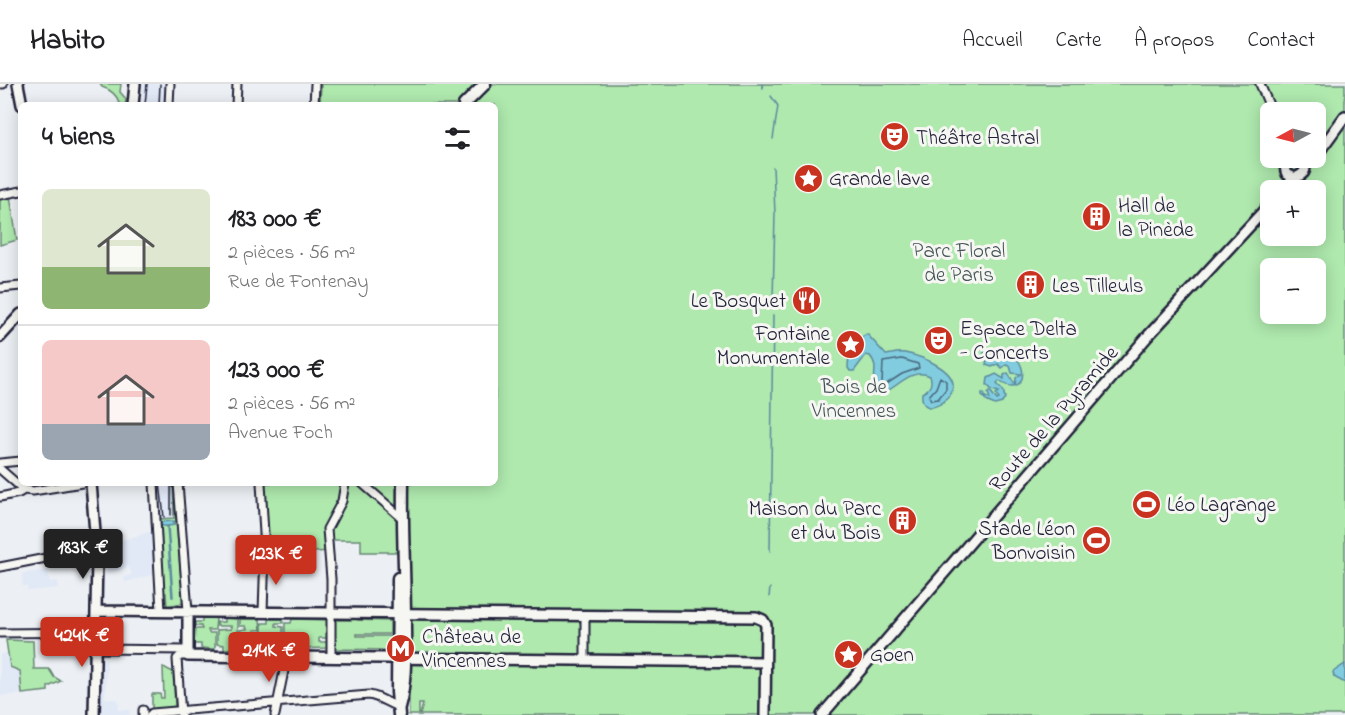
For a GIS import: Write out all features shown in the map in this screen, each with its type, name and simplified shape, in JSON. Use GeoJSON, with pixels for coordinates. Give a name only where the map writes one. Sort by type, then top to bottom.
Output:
{"type":"FeatureCollection","features":[{"type":"Feature","properties":{"kind":"main road"},"geometry":{"type":"LineString","coordinates":[[467,102],[485,84]]}},
{"type":"Feature","properties":{"kind":"main road"},"geometry":{"type":"LineString","coordinates":[[399,711],[403,692],[404,657],[404,613],[398,552],[403,486]]}},
{"type":"Feature","properties":{"kind":"street"},"geometry":{"type":"LineString","coordinates":[[18,84],[21,102]]}},
{"type":"Feature","properties":{"kind":"street"},"geometry":{"type":"LineString","coordinates":[[133,102],[135,84]]}},
{"type":"Feature","properties":{"kind":"street"},"geometry":{"type":"LineString","coordinates":[[169,102],[170,84]]}},
{"type":"Feature","properties":{"kind":"street"},"geometry":{"type":"LineString","coordinates":[[236,102],[237,84]]}},
{"type":"Feature","properties":{"kind":"street"},"geometry":{"type":"LineString","coordinates":[[314,102],[315,84]]}},
{"type":"Feature","properties":{"kind":"street"},"geometry":{"type":"LineString","coordinates":[[1260,84],[1268,102]]}},
{"type":"Feature","properties":{"kind":"street"},"geometry":{"type":"LineString","coordinates":[[1326,142],[1345,116]]}},
{"type":"Feature","properties":{"kind":"street"},"geometry":{"type":"LineString","coordinates":[[1285,168],[1290,177],[1295,178],[1302,176],[1305,172],[1304,168]]}},
{"type":"Feature","properties":{"kind":"street"},"geometry":{"type":"LineString","coordinates":[[0,195],[18,192]]}},
{"type":"Feature","properties":{"kind":"street","name":"Route de la Pyramide"},"geometry":{"type":"LineString","coordinates":[[822,715],[1126,361],[1260,215]]}},
{"type":"Feature","properties":{"kind":"street"},"geometry":{"type":"LineString","coordinates":[[0,288],[18,286]]}},
{"type":"Feature","properties":{"kind":"street"},"geometry":{"type":"LineString","coordinates":[[0,337],[18,317]]}},
{"type":"Feature","properties":{"kind":"street"},"geometry":{"type":"LineString","coordinates":[[0,464],[18,461]]}},
{"type":"Feature","properties":{"kind":"street"},"geometry":{"type":"LineString","coordinates":[[0,469],[18,485]]}},
{"type":"Feature","properties":{"kind":"street"},"geometry":{"type":"LineString","coordinates":[[19,486],[24,490],[33,491],[64,486]]}},
{"type":"Feature","properties":{"kind":"street"},"geometry":{"type":"LineString","coordinates":[[91,486],[97,548],[94,715]]}},
{"type":"Feature","properties":{"kind":"street"},"geometry":{"type":"LineString","coordinates":[[154,486],[161,611]]}},
{"type":"Feature","properties":{"kind":"street"},"geometry":{"type":"LineString","coordinates":[[178,486],[188,611],[181,713]]}},
{"type":"Feature","properties":{"kind":"street"},"geometry":{"type":"LineString","coordinates":[[261,486],[265,550],[263,612]]}},
{"type":"Feature","properties":{"kind":"street"},"geometry":{"type":"LineString","coordinates":[[331,657],[327,529],[342,501],[344,486]]}},
{"type":"Feature","properties":{"kind":"street"},"geometry":{"type":"LineString","coordinates":[[365,486],[402,518]]}},
{"type":"Feature","properties":{"kind":"street"},"geometry":{"type":"LineString","coordinates":[[0,497],[19,494],[24,490]]}},
{"type":"Feature","properties":{"kind":"street"},"geometry":{"type":"LineString","coordinates":[[0,567],[97,548]]}},
{"type":"Feature","properties":{"kind":"street"},"geometry":{"type":"LineString","coordinates":[[96,611],[753,617],[764,620],[766,625],[765,715]]}},
{"type":"Feature","properties":{"kind":"street"},"geometry":{"type":"LineString","coordinates":[[585,616],[585,660]]}},
{"type":"Feature","properties":{"kind":"street"},"geometry":{"type":"LineString","coordinates":[[0,633],[96,632]]}},
{"type":"Feature","properties":{"kind":"street"},"geometry":{"type":"LineString","coordinates":[[99,649],[144,649],[184,654],[331,657],[765,662]]}},
{"type":"Feature","properties":{"kind":"street"},"geometry":{"type":"LineString","coordinates":[[275,715],[287,656]]}},
{"type":"Feature","properties":{"kind":"street"},"geometry":{"type":"LineString","coordinates":[[150,715],[152,713],[181,713],[369,695],[379,697],[399,711]]}},
{"type":"Feature","properties":{"kind":"shaded area"},"geometry":{"type":"Polygon","coordinates":[[[143,84],[166,84],[165,102],[143,102],[143,84]]]}},
{"type":"Feature","properties":{"kind":"shaded area"},"geometry":{"type":"Polygon","coordinates":[[[156,486],[174,486],[176,518],[159,519],[156,486]]]}},
{"type":"Feature","properties":{"kind":"shaded area"},"geometry":{"type":"Polygon","coordinates":[[[153,531],[156,574],[125,582],[124,577],[132,574],[129,567],[107,574],[107,545],[153,531]]]}},
{"type":"Feature","properties":{"kind":"shaded area"},"geometry":{"type":"Polygon","coordinates":[[[48,570],[50,582],[58,581],[59,588],[28,591],[27,586],[23,586],[22,574],[48,570]]]}},
{"type":"Feature","properties":{"kind":"shaded area"},"geometry":{"type":"Polygon","coordinates":[[[8,653],[10,667],[20,671],[22,694],[0,696],[0,654],[8,653]]]}},
{"type":"Feature","properties":{"kind":"shaded area"},"geometry":{"type":"Polygon","coordinates":[[[99,660],[107,660],[105,698],[118,700],[119,710],[130,710],[130,715],[98,715],[99,660]]]}},
{"type":"Feature","properties":{"kind":"green space"},"geometry":{"type":"Polygon","coordinates":[[[100,84],[121,84],[120,92],[126,99],[126,102],[118,102],[115,95],[100,84]]]}},
{"type":"Feature","properties":{"kind":"green space","name":"Bois de Vincennes"},"geometry":{"type":"Polygon","coordinates":[[[321,84],[1345,84],[1345,715],[420,715],[423,704],[419,704],[419,715],[409,715],[410,552],[361,552],[361,540],[332,540],[333,551],[270,554],[263,486],[498,486],[498,102],[320,102],[321,84]]]}},
{"type":"Feature","properties":{"kind":"green space"},"geometry":{"type":"Polygon","coordinates":[[[10,196],[17,240],[0,245],[0,198],[10,196]]]}},
{"type":"Feature","properties":{"kind":"green space"},"geometry":{"type":"Polygon","coordinates":[[[173,486],[183,603],[167,606],[166,593],[163,593],[159,519],[174,518],[173,486]]]}},
{"type":"Feature","properties":{"kind":"green space"},"geometry":{"type":"Polygon","coordinates":[[[202,618],[216,618],[215,630],[208,630],[209,633],[215,633],[215,649],[201,648],[201,644],[194,644],[195,629],[202,629],[201,626],[195,626],[195,622],[202,622],[202,618]]]}},
{"type":"Feature","properties":{"kind":"green space"},"geometry":{"type":"Polygon","coordinates":[[[224,618],[238,619],[238,633],[231,633],[231,637],[238,637],[238,648],[224,649],[224,645],[217,644],[217,630],[231,629],[231,626],[217,626],[217,622],[224,622],[224,618]]]}},
{"type":"Feature","properties":{"kind":"green space"},"geometry":{"type":"Polygon","coordinates":[[[352,618],[390,621],[390,634],[356,634],[357,636],[390,636],[390,650],[335,649],[335,620],[351,620],[352,618]]]}},
{"type":"Feature","properties":{"kind":"green space"},"geometry":{"type":"Polygon","coordinates":[[[240,619],[260,619],[261,630],[254,630],[253,633],[260,634],[262,649],[240,648],[240,645],[247,644],[246,641],[240,641],[240,630],[247,629],[246,626],[240,626],[240,619]]]}},
{"type":"Feature","properties":{"kind":"green space"},"geometry":{"type":"Polygon","coordinates":[[[269,619],[283,619],[283,623],[276,623],[276,626],[283,627],[283,649],[264,649],[264,641],[269,641],[269,638],[262,637],[262,623],[269,623],[269,619]]]}},
{"type":"Feature","properties":{"kind":"green space"},"geometry":{"type":"Polygon","coordinates":[[[292,619],[331,620],[330,638],[319,638],[319,642],[330,642],[329,648],[285,649],[285,638],[291,638],[292,634],[285,634],[285,623],[291,623],[292,619]]]}},
{"type":"Feature","properties":{"kind":"green space"},"geometry":{"type":"Polygon","coordinates":[[[6,640],[33,641],[34,669],[49,669],[54,677],[61,681],[48,687],[48,691],[22,694],[20,671],[10,667],[6,640]]]}},
{"type":"Feature","properties":{"kind":"green space"},"geometry":{"type":"Polygon","coordinates":[[[163,667],[173,672],[175,705],[172,708],[152,709],[152,694],[160,694],[161,698],[164,698],[163,667]]]}},
{"type":"Feature","properties":{"kind":"water"},"geometry":{"type":"Polygon","coordinates":[[[867,334],[886,355],[905,353],[929,361],[945,371],[953,383],[949,396],[934,407],[925,405],[922,393],[930,386],[931,379],[930,376],[922,374],[908,377],[889,390],[877,394],[874,385],[875,365],[870,356],[866,355],[854,371],[848,368],[852,348],[867,334]]]}},
{"type":"Feature","properties":{"kind":"water"},"geometry":{"type":"Polygon","coordinates":[[[999,349],[1010,353],[1017,359],[1022,367],[1023,375],[1021,381],[1016,385],[1009,386],[999,381],[997,384],[1003,390],[1005,398],[1002,403],[995,405],[982,396],[984,393],[985,397],[990,399],[988,393],[990,391],[997,400],[999,399],[996,394],[999,392],[987,385],[988,378],[996,374],[1004,379],[1004,375],[1008,373],[1015,385],[1016,378],[1021,374],[1012,373],[1010,366],[1006,365],[1002,368],[998,364],[992,367],[986,365],[987,358],[984,357],[984,351],[999,349]]]}},
{"type":"Feature","properties":{"kind":"water"},"geometry":{"type":"Polygon","coordinates":[[[174,521],[174,525],[168,526],[172,597],[167,526],[161,526],[160,522],[174,521]]]}},
{"type":"Feature","properties":{"kind":"water"},"geometry":{"type":"Polygon","coordinates":[[[1345,664],[1345,683],[1334,677],[1333,672],[1345,664]]]}},
{"type":"Feature","properties":{"kind":"waterway"},"geometry":{"type":"LineString","coordinates":[[762,84],[763,88]]}},
{"type":"Feature","properties":{"kind":"waterway"},"geometry":{"type":"LineString","coordinates":[[771,96],[778,106],[773,139]]}},
{"type":"Feature","properties":{"kind":"waterway"},"geometry":{"type":"LineString","coordinates":[[773,167],[775,214],[773,300]]}},
{"type":"Feature","properties":{"kind":"waterway"},"geometry":{"type":"LineString","coordinates":[[770,551],[773,315]]}},
{"type":"Feature","properties":{"kind":"waterway"},"geometry":{"type":"LineString","coordinates":[[769,597],[770,588]]}},
{"type":"Feature","properties":{"kind":"railway"},"geometry":{"type":"LineString","coordinates":[[145,102],[147,84]]}},
{"type":"Feature","properties":{"kind":"railway"},"geometry":{"type":"LineString","coordinates":[[159,102],[160,84]]}},
{"type":"Feature","properties":{"kind":"railway"},"geometry":{"type":"LineString","coordinates":[[160,486],[164,517]]}},
{"type":"Feature","properties":{"kind":"railway"},"geometry":{"type":"LineString","coordinates":[[171,486],[171,515]]}},
{"type":"Feature","properties":{"kind":"place","name":"Théâtre Astral"},"geometry":{"type":"Point","coordinates":[895,137]}},
{"type":"Feature","properties":{"kind":"place","name":"Grande lave"},"geometry":{"type":"Point","coordinates":[808,178]}},
{"type":"Feature","properties":{"kind":"place","name":"Hall de la Pinède"},"geometry":{"type":"Point","coordinates":[1097,217]}},
{"type":"Feature","properties":{"kind":"place","name":"Les Tilleuls"},"geometry":{"type":"Point","coordinates":[1031,285]}},
{"type":"Feature","properties":{"kind":"place","name":"Le Bosquet"},"geometry":{"type":"Point","coordinates":[807,300]}},
{"type":"Feature","properties":{"kind":"place","name":"Espace Delta - Concerts"},"geometry":{"type":"Point","coordinates":[939,340]}},
{"type":"Feature","properties":{"kind":"place","name":"Fontaine Monumentale"},"geometry":{"type":"Point","coordinates":[851,345]}},
{"type":"Feature","properties":{"kind":"place","name":"Léo Lagrange"},"geometry":{"type":"Point","coordinates":[1146,504]}},
{"type":"Feature","properties":{"kind":"place","name":"Maison du Parc et du Bois"},"geometry":{"type":"Point","coordinates":[902,520]}},
{"type":"Feature","properties":{"kind":"place","name":"Stade Léon Bonvoisin"},"geometry":{"type":"Point","coordinates":[1096,540]}},
{"type":"Feature","properties":{"kind":"place","name":"Château de Vincennes"},"geometry":{"type":"Point","coordinates":[401,648]}},
{"type":"Feature","properties":{"kind":"place","name":"Goen"},"geometry":{"type":"Point","coordinates":[849,654]}},
{"type":"Feature","properties":{"kind":"park label","name":"Parc Floral de Paris"},"geometry":{"type":"Point","coordinates":[959,262]}}]}
